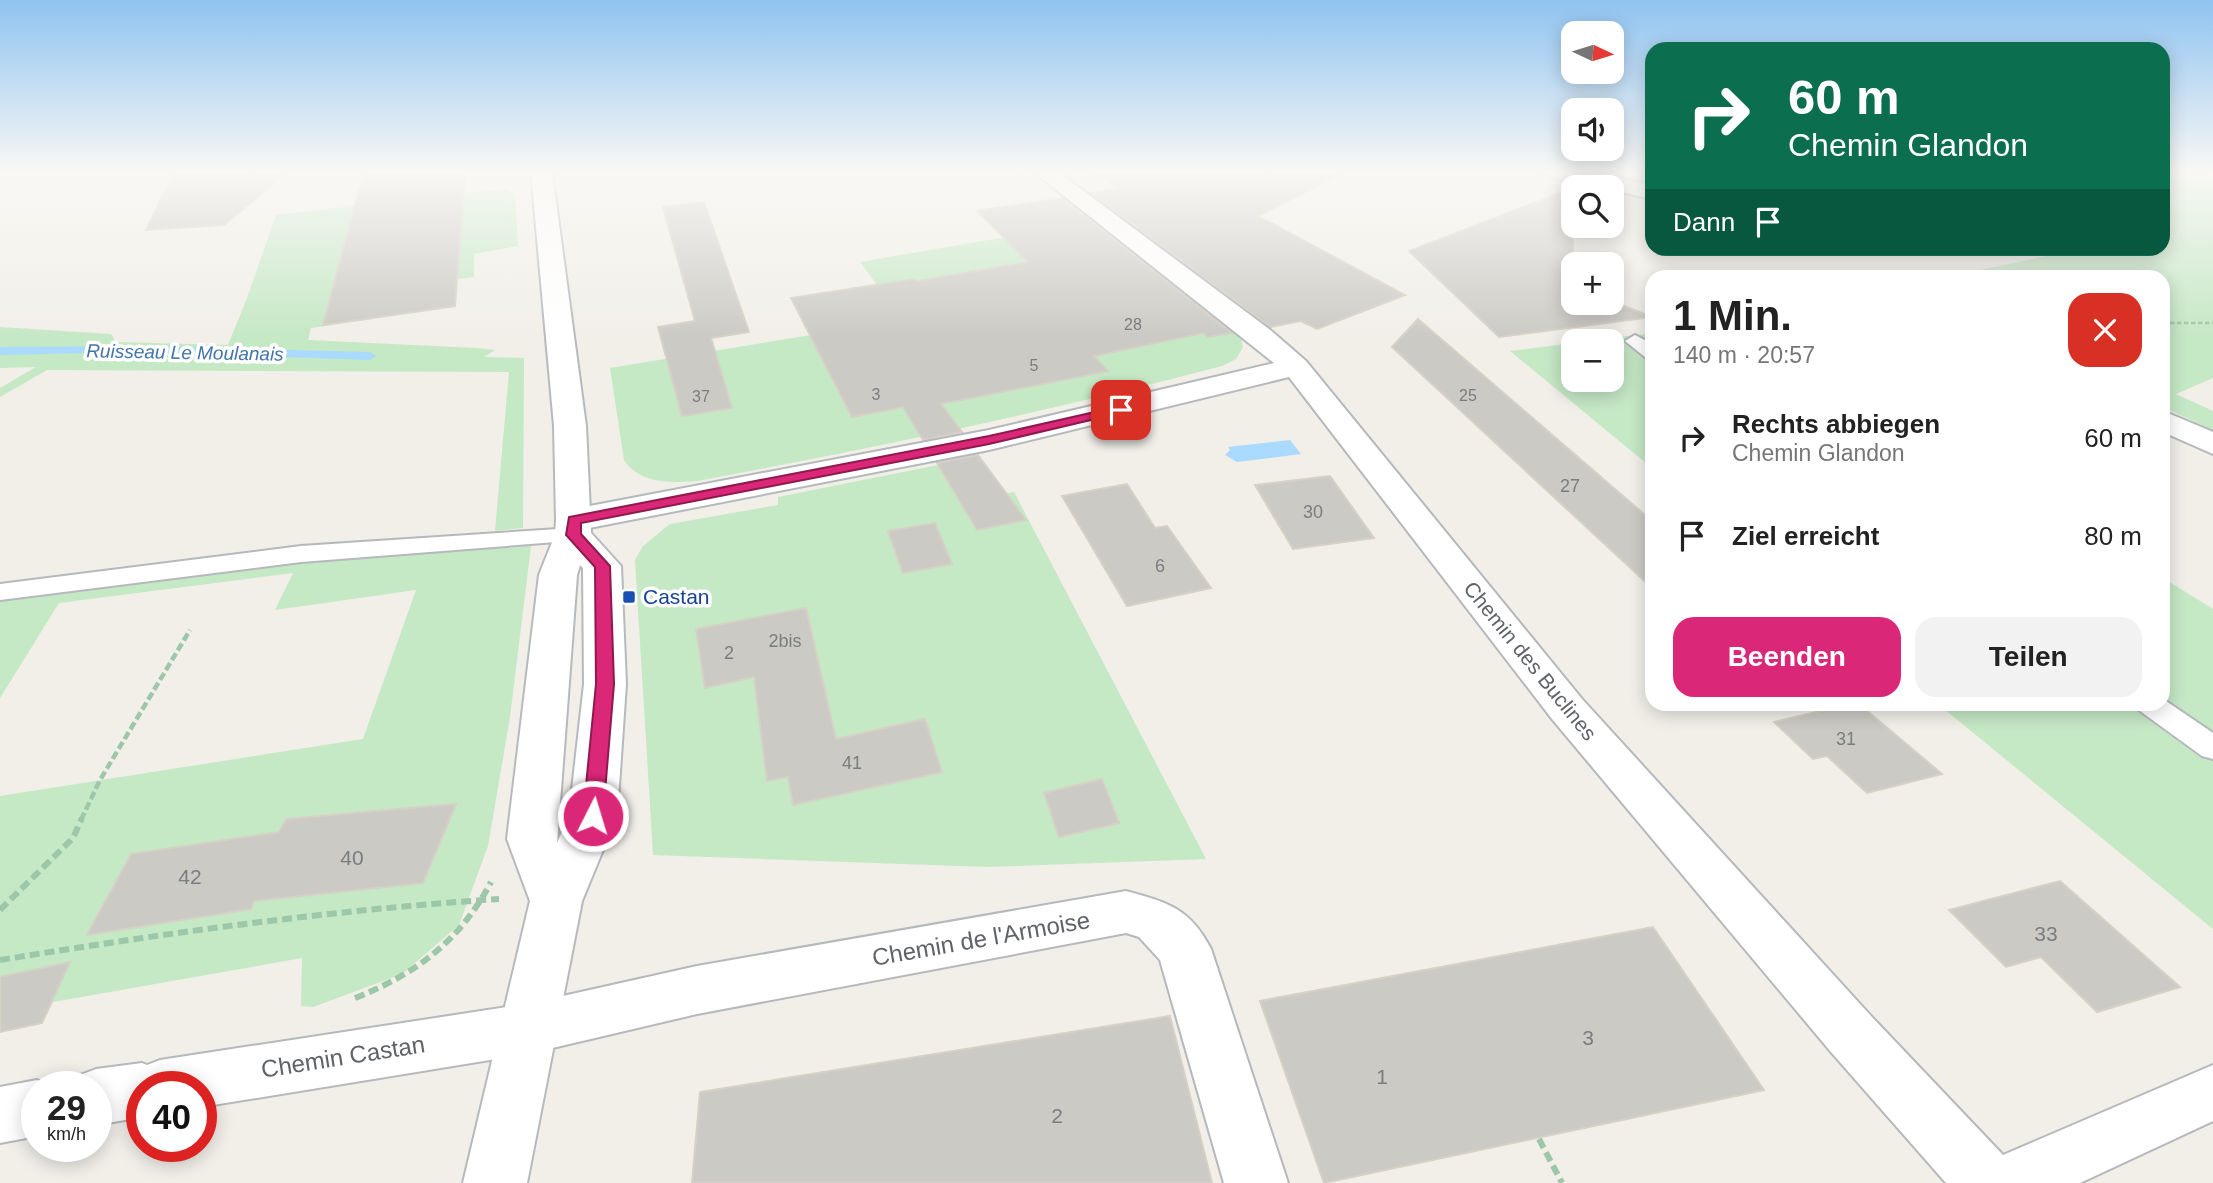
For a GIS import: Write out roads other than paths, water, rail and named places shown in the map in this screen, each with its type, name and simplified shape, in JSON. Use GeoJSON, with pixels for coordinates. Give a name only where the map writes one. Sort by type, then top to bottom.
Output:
{"type":"FeatureCollection","features":[{"type":"Feature","properties":{"kind":"street"},"geometry":{"type":"LineString","coordinates":[[547,227],[570,426],[574,527],[558,575],[531,839],[556,901]]}},
{"type":"Feature","properties":{"kind":"street","name":"Chemin des Buclines"},"geometry":{"type":"LineString","coordinates":[[1117,227],[1259,335],[1296,367],[1567,709],[1851,1034],[1987,1183]]}},
{"type":"Feature","properties":{"kind":"street"},"geometry":{"type":"LineString","coordinates":[[574,527],[989,440],[1296,367]]}},
{"type":"Feature","properties":{"kind":"street"},"geometry":{"type":"LineString","coordinates":[[2170,423],[2213,444]]}},
{"type":"Feature","properties":{"kind":"street"},"geometry":{"type":"LineString","coordinates":[[495,1183],[556,901],[593,816],[605,684],[603,566],[574,527]]}},
{"type":"Feature","properties":{"kind":"street","name":"Chemin de l'Armoise"},"geometry":{"type":"LineString","coordinates":[[527,1029],[697,990],[1126,912],[1156,920],[1184,949],[1256,1183]]}},
{"type":"Feature","properties":{"kind":"street","name":"Chemin Castan"},"geometry":{"type":"LineString","coordinates":[[217,1078],[527,1029]]}},
{"type":"Feature","properties":{"kind":"street"},"geometry":{"type":"LineString","coordinates":[[2011,1183],[2213,1092]]}},
{"type":"Feature","properties":{"kind":"street"},"geometry":{"type":"LineString","coordinates":[[0,1115],[21,1111]]}},
{"type":"Feature","properties":{"kind":"lane"},"geometry":{"type":"LineString","coordinates":[[1635,341],[1645,348]]}},
{"type":"Feature","properties":{"kind":"lane"},"geometry":{"type":"LineString","coordinates":[[0,592],[301,554],[574,527]]}},
{"type":"Feature","properties":{"kind":"lane"},"geometry":{"type":"LineString","coordinates":[[2160,711],[2213,748]]}},
{"type":"Feature","properties":{"kind":"water"},"geometry":{"type":"Polygon","coordinates":[[[1290,440],[1301,454],[1237,462],[1225,455],[1230,450],[1228,447],[1290,440]]]}},
{"type":"Feature","properties":{"kind":"waterway","name":"Ruisseau Le Moulanais"},"geometry":{"type":"LineString","coordinates":[[0,351],[133,349],[370,356]]}},
{"type":"Feature","properties":{"kind":"place","name":"Castan"},"geometry":{"type":"Point","coordinates":[629,597]}}]}
